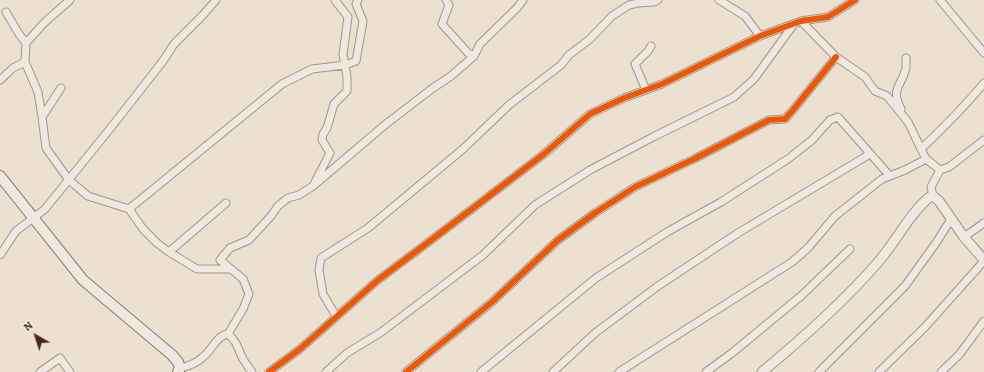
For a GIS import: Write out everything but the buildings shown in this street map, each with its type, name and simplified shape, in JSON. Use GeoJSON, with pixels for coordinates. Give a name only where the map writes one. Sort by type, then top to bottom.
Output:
{"type":"FeatureCollection","features":[{"type":"Feature","properties":{"kind":"main road"},"geometry":{"type":"LineString","coordinates":[[0,176],[83,280],[172,354],[178,362],[179,370]]}},
{"type":"Feature","properties":{"kind":"street"},"geometry":{"type":"LineString","coordinates":[[70,0],[45,22],[26,43],[25,62],[38,92],[46,148],[69,180],[88,196],[129,209],[143,229],[157,243],[169,252],[197,269],[231,269]]}},
{"type":"Feature","properties":{"kind":"street"},"geometry":{"type":"LineString","coordinates":[[0,255],[16,232],[45,209],[158,67],[174,44],[204,15],[216,0]]}},
{"type":"Feature","properties":{"kind":"street"},"geometry":{"type":"LineString","coordinates":[[313,186],[330,153],[322,140],[323,134],[327,128],[334,104],[347,91],[347,77],[343,54],[348,17],[335,0]]}},
{"type":"Feature","properties":{"kind":"street"},"geometry":{"type":"LineString","coordinates":[[129,209],[282,84],[312,69],[345,65],[356,61],[363,21],[356,4],[358,0]]}},
{"type":"Feature","properties":{"kind":"street"},"geometry":{"type":"LineString","coordinates":[[446,0],[449,5],[442,24],[468,53],[474,56]]}},
{"type":"Feature","properties":{"kind":"street"},"geometry":{"type":"LineString","coordinates":[[179,370],[192,365],[202,358],[212,349],[216,341],[223,335],[228,334],[243,309],[249,294],[244,279],[220,260],[230,248],[250,240],[278,206],[288,198],[299,195],[313,186],[386,124],[451,76],[474,56],[480,44],[517,8],[523,0]]}},
{"type":"Feature","properties":{"kind":"street"},"geometry":{"type":"LineString","coordinates":[[336,316],[323,294],[319,270],[321,258],[368,228],[463,149],[509,105],[562,65],[569,55],[590,39],[612,16],[629,5],[640,1],[654,2],[658,0]]}},
{"type":"Feature","properties":{"kind":"street"},"geometry":{"type":"LineString","coordinates":[[719,0],[745,16],[760,36]]}},
{"type":"Feature","properties":{"kind":"street"},"geometry":{"type":"LineString","coordinates":[[269,372],[300,349],[378,280],[538,159],[590,114],[624,98],[662,84],[760,36],[798,22],[828,17],[855,0]]}},
{"type":"Feature","properties":{"kind":"street"},"geometry":{"type":"LineString","coordinates":[[940,0],[984,53]]}},
{"type":"Feature","properties":{"kind":"street"},"geometry":{"type":"LineString","coordinates":[[6,12],[18,34],[26,43]]}},
{"type":"Feature","properties":{"kind":"street"},"geometry":{"type":"LineString","coordinates":[[798,22],[836,57],[865,77],[875,91],[887,96],[908,122]]}},
{"type":"Feature","properties":{"kind":"street"},"geometry":{"type":"LineString","coordinates":[[326,372],[347,353],[380,333],[483,255],[534,205],[590,170],[734,97],[754,79],[798,22]]}},
{"type":"Feature","properties":{"kind":"street"},"geometry":{"type":"LineString","coordinates":[[646,90],[635,64],[651,46]]}},
{"type":"Feature","properties":{"kind":"street"},"geometry":{"type":"LineString","coordinates":[[406,372],[492,302],[558,240],[595,213],[635,187],[694,159],[768,120],[785,119],[836,57]]}},
{"type":"Feature","properties":{"kind":"street"},"geometry":{"type":"LineString","coordinates":[[906,58],[906,68],[896,92],[896,97],[926,158],[940,170]]}},
{"type":"Feature","properties":{"kind":"street"},"geometry":{"type":"LineString","coordinates":[[0,80],[13,68],[25,62]]}},
{"type":"Feature","properties":{"kind":"street"},"geometry":{"type":"LineString","coordinates":[[921,149],[945,126],[984,83]]}},
{"type":"Feature","properties":{"kind":"street"},"geometry":{"type":"LineString","coordinates":[[42,117],[61,88]]}},
{"type":"Feature","properties":{"kind":"street"},"geometry":{"type":"LineString","coordinates":[[481,372],[596,278],[667,232],[722,202],[788,159],[812,140],[830,120],[838,117],[888,175]]}},
{"type":"Feature","properties":{"kind":"street"},"geometry":{"type":"LineString","coordinates":[[879,372],[925,327],[984,261],[964,237],[939,201],[933,196],[931,186],[940,170],[949,167],[984,140]]}},
{"type":"Feature","properties":{"kind":"street"},"geometry":{"type":"LineString","coordinates":[[553,372],[595,333],[658,286],[738,233],[870,154]]}},
{"type":"Feature","properties":{"kind":"street"},"geometry":{"type":"LineString","coordinates":[[619,372],[792,262],[808,248],[835,216],[882,179],[888,175],[905,170],[926,158]]}},
{"type":"Feature","properties":{"kind":"street"},"geometry":{"type":"LineString","coordinates":[[762,372],[827,315],[879,261],[926,199],[933,196]]}},
{"type":"Feature","properties":{"kind":"street"},"geometry":{"type":"LineString","coordinates":[[169,252],[226,203]]}},
{"type":"Feature","properties":{"kind":"street"},"geometry":{"type":"LineString","coordinates":[[819,372],[905,286],[936,243],[951,219]]}},
{"type":"Feature","properties":{"kind":"street"},"geometry":{"type":"LineString","coordinates":[[964,237],[984,223]]}},
{"type":"Feature","properties":{"kind":"street"},"geometry":{"type":"LineString","coordinates":[[706,372],[732,353],[801,296],[850,249]]}},
{"type":"Feature","properties":{"kind":"street"},"geometry":{"type":"LineString","coordinates":[[940,372],[959,355],[984,321]]}},
{"type":"Feature","properties":{"kind":"street"},"geometry":{"type":"LineString","coordinates":[[228,334],[234,338],[242,357],[252,372]]}},
{"type":"Feature","properties":{"kind":"street"},"geometry":{"type":"LineString","coordinates":[[40,372],[60,358],[70,372]]}},
{"type":"Feature","properties":{"kind":"cycle path"},"geometry":{"type":"LineString","coordinates":[[269,372],[300,349],[378,280],[544,154],[590,114],[624,98],[662,84],[760,36],[801,21],[828,17],[855,0]]}},
{"type":"Feature","properties":{"kind":"cycle path"},"geometry":{"type":"LineString","coordinates":[[406,372],[492,302],[558,240],[595,213],[635,187],[694,159],[769,120],[785,119],[836,57]]}}]}
